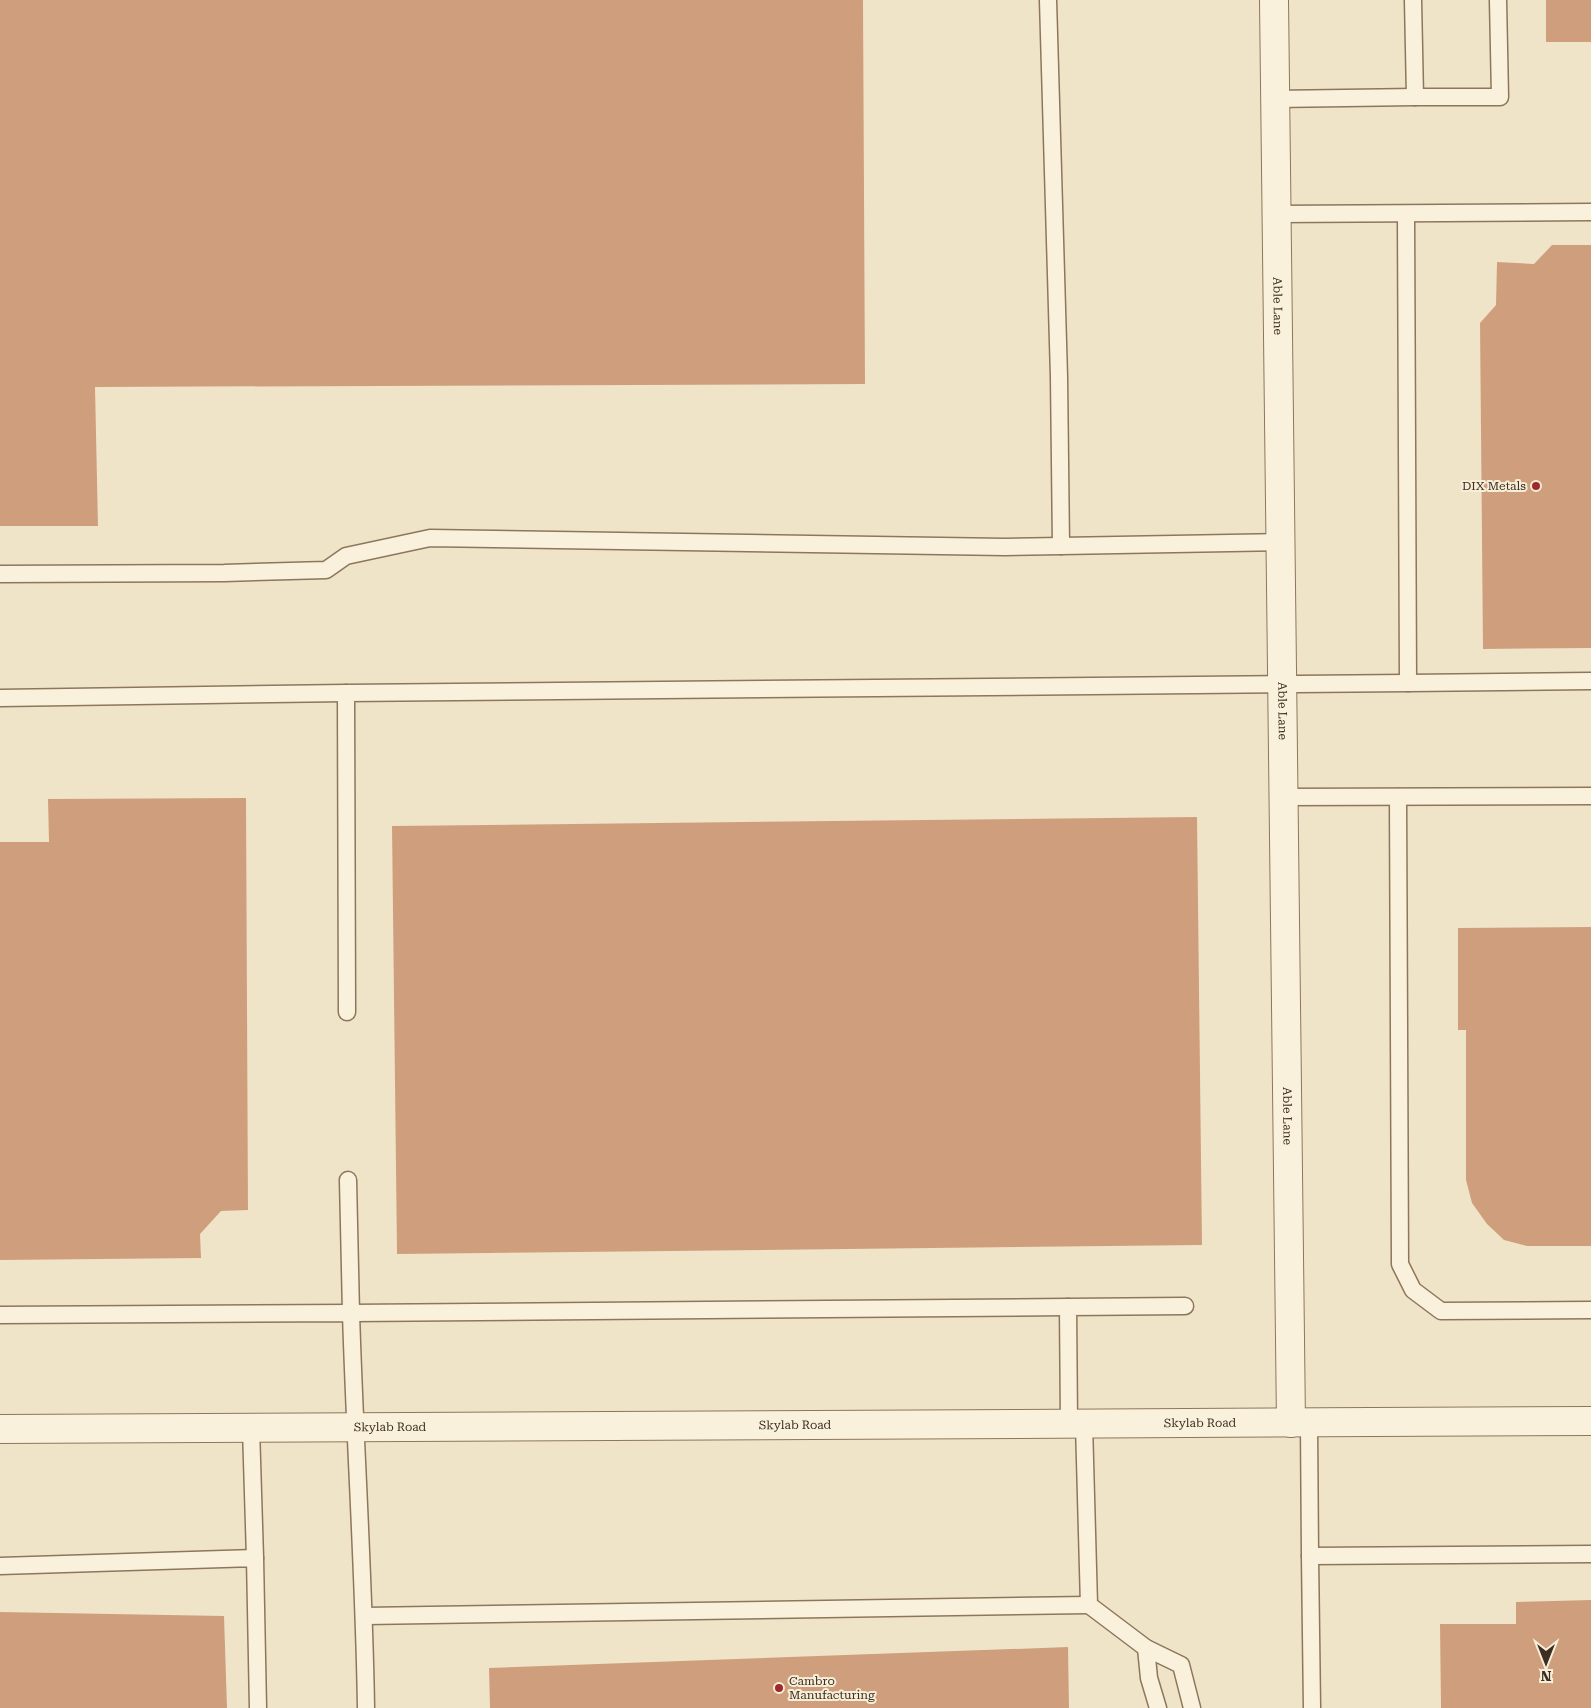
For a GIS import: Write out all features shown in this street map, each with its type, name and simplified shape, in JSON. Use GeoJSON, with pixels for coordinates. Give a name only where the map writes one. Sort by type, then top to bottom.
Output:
{"type":"FeatureCollection","features":[{"type":"Feature","properties":{"kind":"street","name":"Able Lane"},"geometry":{"type":"LineString","coordinates":[[1274,0],[1284,797],[1300,1423]]}},
{"type":"Feature","properties":{"kind":"street","name":"Skylab Road"},"geometry":{"type":"LineString","coordinates":[[0,1429],[1591,1421]]}},
{"type":"Feature","properties":{"kind":"lane"},"geometry":{"type":"LineString","coordinates":[[1048,0],[1059,377],[1061,546]]}},
{"type":"Feature","properties":{"kind":"lane"},"geometry":{"type":"LineString","coordinates":[[1413,0],[1415,97]]}},
{"type":"Feature","properties":{"kind":"lane"},"geometry":{"type":"LineString","coordinates":[[1275,99],[1500,97],[1498,0]]}},
{"type":"Feature","properties":{"kind":"lane"},"geometry":{"type":"LineString","coordinates":[[1276,214],[1591,212]]}},
{"type":"Feature","properties":{"kind":"lane"},"geometry":{"type":"LineString","coordinates":[[1406,214],[1408,683]]}},
{"type":"Feature","properties":{"kind":"lane"},"geometry":{"type":"LineString","coordinates":[[0,574],[224,573],[326,570],[346,556],[430,538],[1005,547],[1280,542]]}},
{"type":"Feature","properties":{"kind":"lane"},"geometry":{"type":"LineString","coordinates":[[0,698],[1591,681]]}},
{"type":"Feature","properties":{"kind":"lane"},"geometry":{"type":"LineString","coordinates":[[346,693],[347,1012]]}},
{"type":"Feature","properties":{"kind":"lane"},"geometry":{"type":"LineString","coordinates":[[1284,797],[1591,796]]}},
{"type":"Feature","properties":{"kind":"lane"},"geometry":{"type":"LineString","coordinates":[[1398,797],[1400,1264],[1413,1290],[1441,1311],[1591,1310]]}},
{"type":"Feature","properties":{"kind":"lane"},"geometry":{"type":"LineString","coordinates":[[348,1180],[354,1428],[365,1616],[366,1708]]}},
{"type":"Feature","properties":{"kind":"lane"},"geometry":{"type":"LineString","coordinates":[[0,1315],[1185,1306]]}},
{"type":"Feature","properties":{"kind":"lane"},"geometry":{"type":"LineString","coordinates":[[1068,1307],[1089,1605]]}},
{"type":"Feature","properties":{"kind":"lane"},"geometry":{"type":"LineString","coordinates":[[1300,1423],[1310,1556],[1312,1708]]}},
{"type":"Feature","properties":{"kind":"lane"},"geometry":{"type":"LineString","coordinates":[[251,1428],[258,1708]]}},
{"type":"Feature","properties":{"kind":"lane"},"geometry":{"type":"LineString","coordinates":[[1310,1556],[1591,1554]]}},
{"type":"Feature","properties":{"kind":"lane"},"geometry":{"type":"LineString","coordinates":[[0,1566],[254,1558]]}},
{"type":"Feature","properties":{"kind":"lane"},"geometry":{"type":"LineString","coordinates":[[365,1616],[1089,1605],[1146,1648],[1181,1665],[1192,1708]]}},
{"type":"Feature","properties":{"kind":"lane"},"geometry":{"type":"LineString","coordinates":[[1146,1648],[1149,1678],[1158,1708]]}},
{"type":"Feature","properties":{"kind":"building"},"geometry":{"type":"Polygon","coordinates":[[[0,0],[863,0],[865,384],[95,387],[98,526],[0,526],[0,0]]]}},
{"type":"Feature","properties":{"kind":"building"},"geometry":{"type":"Polygon","coordinates":[[[1546,0],[1591,0],[1591,42],[1546,42],[1546,0]]]}},
{"type":"Feature","properties":{"kind":"building","name":"DIX Metals"},"geometry":{"type":"Polygon","coordinates":[[[1552,245],[1591,245],[1591,648],[1483,649],[1480,323],[1496,305],[1497,262],[1534,264],[1552,245]]]}},
{"type":"Feature","properties":{"kind":"building"},"geometry":{"type":"Polygon","coordinates":[[[246,798],[248,1210],[221,1211],[200,1234],[201,1258],[0,1260],[0,842],[49,842],[48,799],[246,798]]]}},
{"type":"Feature","properties":{"kind":"building"},"geometry":{"type":"Polygon","coordinates":[[[1197,817],[1202,1245],[397,1254],[392,826],[1197,817]]]}},
{"type":"Feature","properties":{"kind":"building"},"geometry":{"type":"Polygon","coordinates":[[[1591,927],[1591,1246],[1527,1246],[1504,1240],[1487,1224],[1472,1203],[1466,1180],[1466,1030],[1458,1030],[1458,928],[1591,927]]]}},
{"type":"Feature","properties":{"kind":"building"},"geometry":{"type":"Polygon","coordinates":[[[1591,1600],[1591,1708],[1441,1708],[1440,1624],[1516,1624],[1516,1602],[1591,1600]]]}},
{"type":"Feature","properties":{"kind":"building"},"geometry":{"type":"Polygon","coordinates":[[[0,1612],[224,1616],[227,1708],[0,1708],[0,1612]]]}},
{"type":"Feature","properties":{"kind":"building","name":"Cambro Manufacturing"},"geometry":{"type":"Polygon","coordinates":[[[1068,1647],[1069,1708],[490,1708],[489,1668],[1068,1647]]]}},
{"type":"Feature","properties":{"kind":"place","name":"DIX Metals"},"geometry":{"type":"Point","coordinates":[1536,486]}},
{"type":"Feature","properties":{"kind":"place","name":"Cambro Manufacturing"},"geometry":{"type":"Point","coordinates":[779,1688]}}]}
